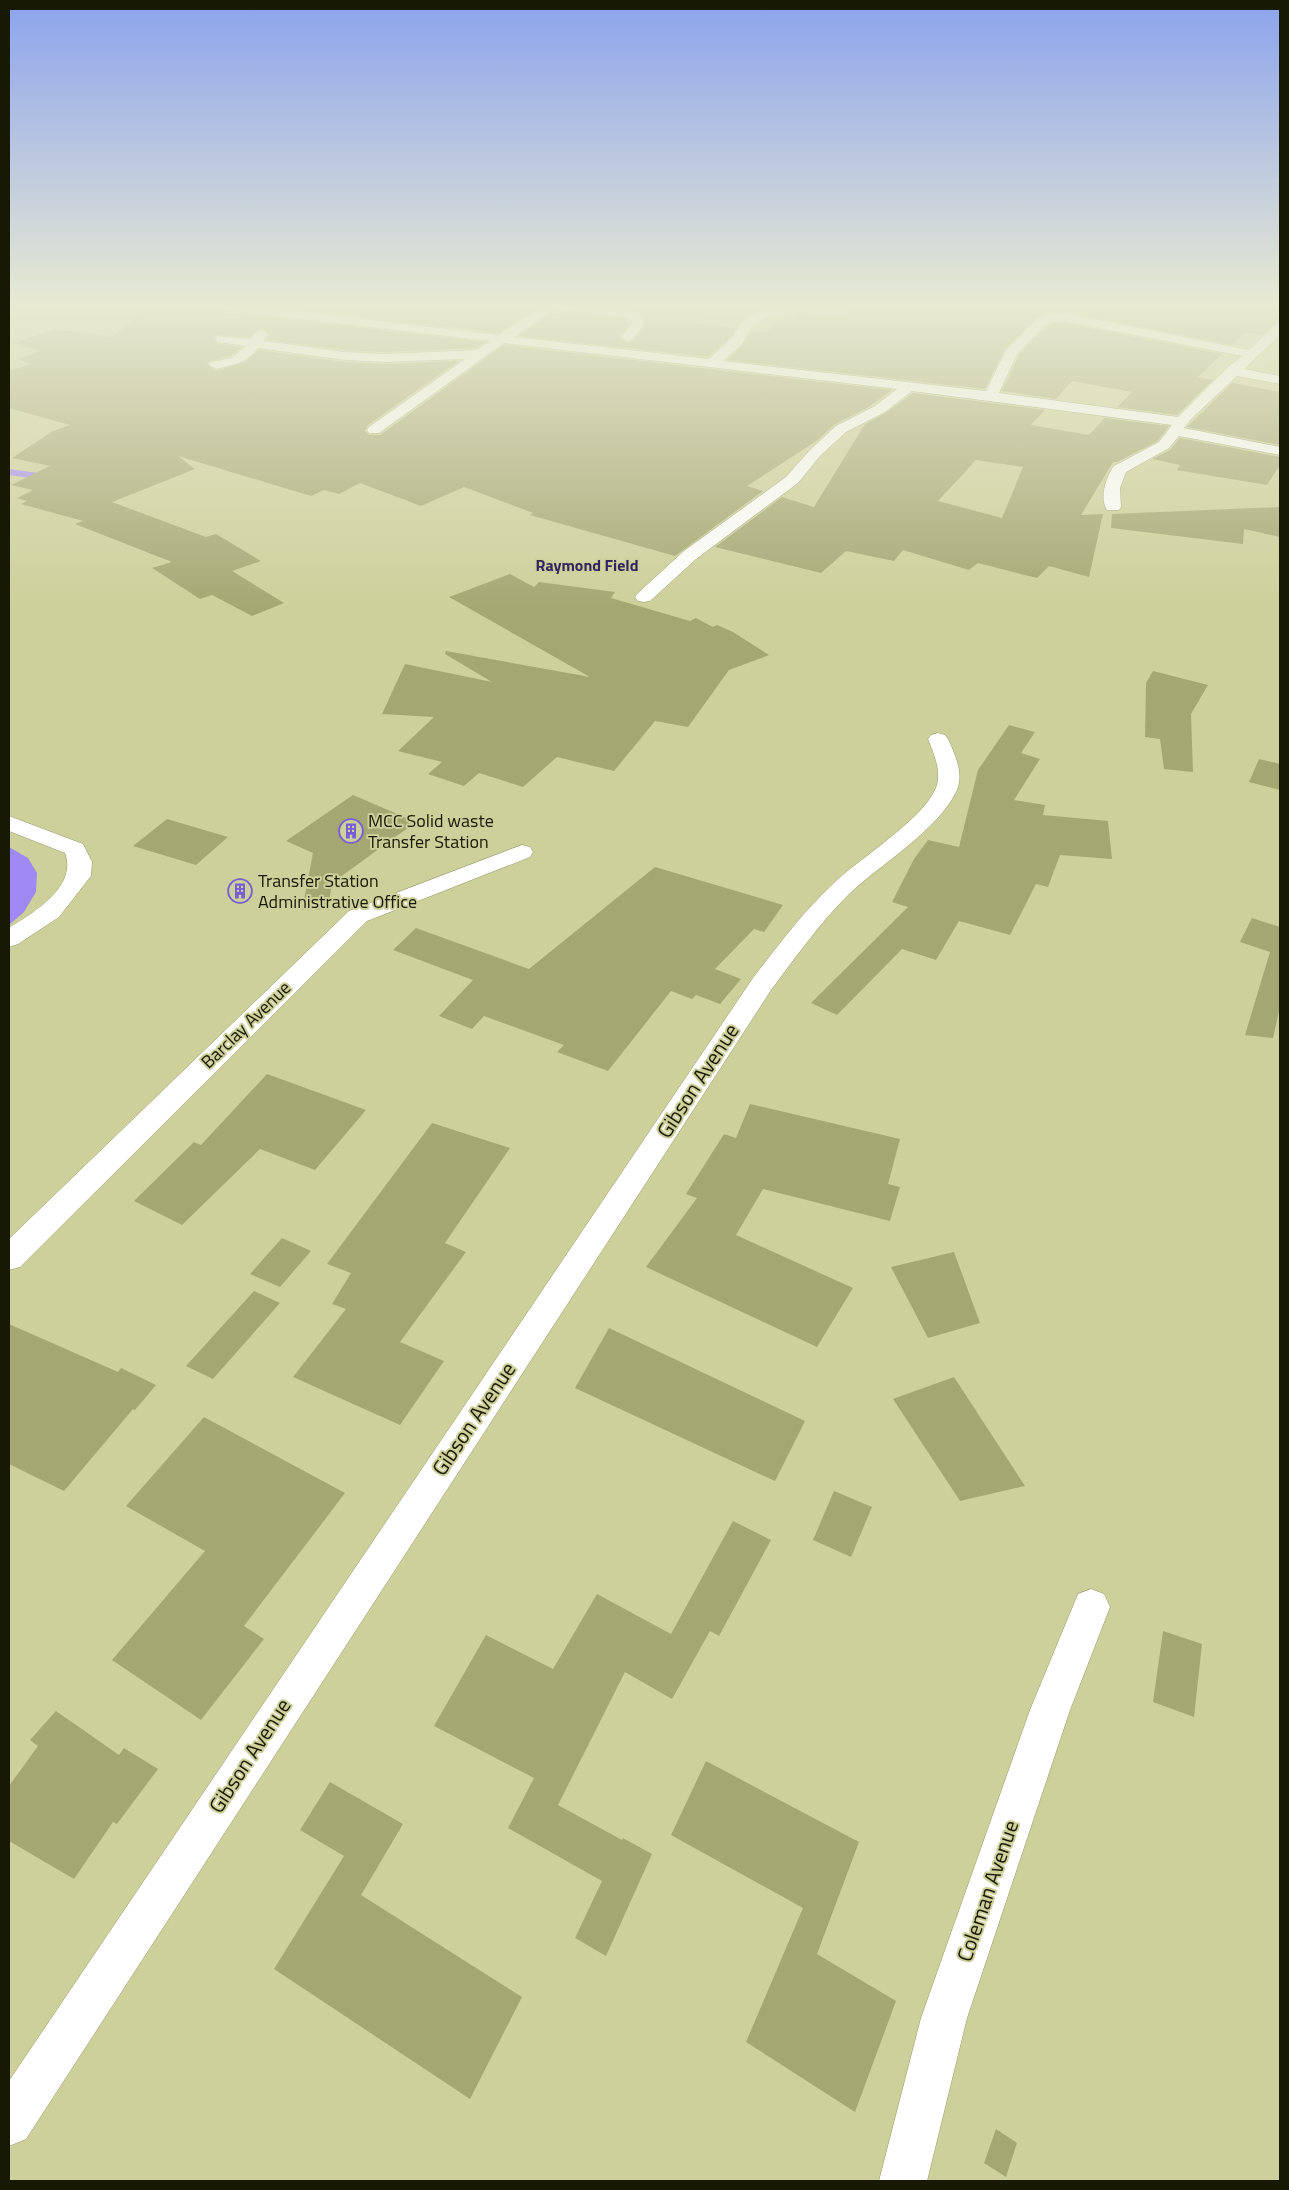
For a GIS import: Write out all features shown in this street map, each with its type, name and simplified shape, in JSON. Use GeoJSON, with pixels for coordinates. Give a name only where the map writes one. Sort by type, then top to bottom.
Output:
{"type":"FeatureCollection","features":[{"type":"Feature","properties":{"kind":"street"},"geometry":{"type":"LineString","coordinates":[[374,430],[410,404]]}},
{"type":"Feature","properties":{"kind":"street"},"geometry":{"type":"LineString","coordinates":[[644,597],[690,556],[792,480],[815,453],[841,429],[885,404]]}},
{"type":"Feature","properties":{"kind":"street"},"geometry":{"type":"LineString","coordinates":[[1042,404],[1178,426],[1280,451]]}},
{"type":"Feature","properties":{"kind":"street"},"geometry":{"type":"LineString","coordinates":[[1113,507],[1112,488],[1119,469],[1164,445],[1178,426],[1199,404]]}},
{"type":"Feature","properties":{"kind":"street","name":"Gibson Avenue"},"geometry":{"type":"LineString","coordinates":[[9,2122],[762,984],[808,925],[834,896],[921,820],[945,791],[949,779],[946,759],[938,739]]}},
{"type":"Feature","properties":{"kind":"street"},"geometry":{"type":"LineString","coordinates":[[9,823],[75,849],[80,862],[79,876],[51,912],[9,939]]}},
{"type":"Feature","properties":{"kind":"street","name":"Barclay Avenue"},"geometry":{"type":"LineString","coordinates":[[9,1258],[358,916],[522,852]]}},
{"type":"Feature","properties":{"kind":"street","name":"Coleman Avenue"},"geometry":{"type":"LineString","coordinates":[[903,2181],[944,2018],[1050,1710],[1091,1606]]}},
{"type":"Feature","properties":{"kind":"shaded area"},"geometry":{"type":"Polygon","coordinates":[[[9,847],[28,858],[37,873],[36,892],[24,912],[9,925],[9,847]]]}},
{"type":"Feature","properties":{"kind":"building"},"geometry":{"type":"Polygon","coordinates":[[[9,404],[398,404],[368,425],[365,431],[369,435],[380,435],[422,404],[872,404],[835,424],[818,440],[747,486],[763,491],[675,556],[530,515],[533,513],[464,487],[421,506],[360,483],[339,494],[324,490],[311,496],[178,456],[195,469],[112,502],[206,537],[216,534],[261,561],[232,571],[284,603],[252,616],[212,595],[200,599],[152,568],[172,562],[75,524],[83,521],[21,504],[27,501],[17,498],[33,490],[11,485],[50,466],[12,458],[53,431],[70,425],[9,408],[9,404]]]}},
{"type":"Feature","properties":{"kind":"building"},"geometry":{"type":"Polygon","coordinates":[[[898,404],[1000,404],[1045,410],[1031,425],[1089,435],[1105,418],[1169,426],[1158,441],[1117,462],[1113,462],[1081,515],[1103,514],[1089,577],[1049,566],[1037,578],[978,563],[969,570],[903,550],[894,561],[846,551],[821,573],[715,547],[782,497],[814,507],[865,424],[898,404]],[[976,460],[938,501],[1002,518],[1023,467],[976,460]]]}},
{"type":"Feature","properties":{"kind":"building"},"geometry":{"type":"Polygon","coordinates":[[[1120,404],[1188,404],[1177,415],[1117,407],[1120,404]]]}},
{"type":"Feature","properties":{"kind":"building"},"geometry":{"type":"Polygon","coordinates":[[[1210,404],[1280,404],[1280,445],[1187,427],[1210,404]]]}},
{"type":"Feature","properties":{"kind":"building"},"geometry":{"type":"Polygon","coordinates":[[[1180,438],[1280,457],[1280,465],[1267,485],[1177,470],[1180,465],[1152,459],[1170,450],[1180,438]]]}},
{"type":"Feature","properties":{"kind":"building"},"geometry":{"type":"Polygon","coordinates":[[[1280,507],[1280,537],[1244,529],[1243,544],[1111,528],[1112,514],[1280,507]]]}},
{"type":"Feature","properties":{"kind":"building"},"geometry":{"type":"Polygon","coordinates":[[[510,574],[534,587],[539,582],[615,592],[611,598],[690,621],[696,618],[713,627],[717,625],[733,632],[769,655],[729,670],[688,727],[655,721],[614,771],[557,757],[523,787],[479,773],[464,786],[428,774],[442,762],[398,751],[434,717],[382,714],[405,664],[492,682],[445,654],[446,651],[590,677],[449,597],[510,574]]]}},
{"type":"Feature","properties":{"kind":"building"},"geometry":{"type":"Polygon","coordinates":[[[1153,671],[1208,685],[1191,714],[1193,772],[1164,769],[1160,739],[1145,737],[1146,683],[1153,671]]]}},
{"type":"Feature","properties":{"kind":"building"},"geometry":{"type":"Polygon","coordinates":[[[1009,725],[1035,732],[1021,753],[1040,759],[1014,800],[1045,805],[1043,815],[1108,821],[1112,859],[1060,855],[1048,887],[1036,884],[1010,935],[959,921],[936,960],[902,949],[837,1015],[811,1003],[908,907],[892,902],[914,859],[928,840],[959,847],[978,770],[1009,725]]]}},
{"type":"Feature","properties":{"kind":"building"},"geometry":{"type":"Polygon","coordinates":[[[1259,759],[1280,764],[1280,790],[1249,782],[1259,759]]]}},
{"type":"Feature","properties":{"kind":"building","name":"MCC Solid waste Transfer Station"},"geometry":{"type":"Polygon","coordinates":[[[353,795],[416,822],[332,883],[328,909],[302,910],[313,853],[286,841],[353,795]]]}},
{"type":"Feature","properties":{"kind":"building"},"geometry":{"type":"Polygon","coordinates":[[[167,819],[228,837],[196,865],[133,846],[167,819]]]}},
{"type":"Feature","properties":{"kind":"building"},"geometry":{"type":"Polygon","coordinates":[[[655,867],[783,905],[764,932],[754,929],[715,969],[741,979],[720,1004],[696,995],[692,999],[671,991],[608,1071],[557,1052],[564,1045],[484,1016],[472,1029],[439,1016],[473,980],[393,950],[416,928],[529,969],[655,867]]]}},
{"type":"Feature","properties":{"kind":"building"},"geometry":{"type":"Polygon","coordinates":[[[1252,918],[1280,927],[1280,1007],[1273,1038],[1245,1035],[1270,952],[1240,942],[1252,918]]]}},
{"type":"Feature","properties":{"kind":"building"},"geometry":{"type":"Polygon","coordinates":[[[267,1074],[366,1110],[315,1170],[260,1149],[182,1225],[134,1201],[194,1142],[201,1145],[267,1074]]]}},
{"type":"Feature","properties":{"kind":"building"},"geometry":{"type":"Polygon","coordinates":[[[750,1104],[900,1139],[888,1184],[900,1187],[890,1221],[763,1189],[736,1235],[853,1288],[817,1347],[646,1267],[697,1198],[686,1194],[724,1134],[736,1138],[750,1104]]]}},
{"type":"Feature","properties":{"kind":"building"},"geometry":{"type":"Polygon","coordinates":[[[432,1123],[510,1148],[445,1243],[466,1252],[400,1342],[444,1361],[400,1425],[293,1377],[346,1309],[332,1304],[351,1273],[327,1264],[432,1123]]]}},
{"type":"Feature","properties":{"kind":"building"},"geometry":{"type":"Polygon","coordinates":[[[282,1238],[311,1251],[280,1287],[250,1274],[282,1238]]]}},
{"type":"Feature","properties":{"kind":"building"},"geometry":{"type":"Polygon","coordinates":[[[954,1252],[980,1323],[928,1338],[891,1267],[954,1252]]]}},
{"type":"Feature","properties":{"kind":"building"},"geometry":{"type":"Polygon","coordinates":[[[254,1291],[280,1303],[213,1379],[186,1366],[254,1291]]]}},
{"type":"Feature","properties":{"kind":"building"},"geometry":{"type":"Polygon","coordinates":[[[9,1324],[118,1372],[121,1368],[156,1385],[135,1410],[133,1409],[64,1491],[9,1464],[9,1324]]]}},
{"type":"Feature","properties":{"kind":"building"},"geometry":{"type":"Polygon","coordinates":[[[609,1328],[805,1421],[775,1481],[575,1388],[609,1328]]]}},
{"type":"Feature","properties":{"kind":"building"},"geometry":{"type":"Polygon","coordinates":[[[954,1377],[1025,1486],[960,1501],[893,1399],[954,1377]]]}},
{"type":"Feature","properties":{"kind":"building"},"geometry":{"type":"Polygon","coordinates":[[[204,1417],[345,1493],[244,1626],[264,1639],[201,1720],[112,1660],[205,1551],[126,1506],[204,1417]]]}},
{"type":"Feature","properties":{"kind":"building"},"geometry":{"type":"Polygon","coordinates":[[[834,1491],[872,1507],[851,1557],[813,1540],[834,1491]]]}},
{"type":"Feature","properties":{"kind":"building"},"geometry":{"type":"Polygon","coordinates":[[[733,1521],[771,1540],[719,1636],[710,1631],[672,1699],[625,1672],[558,1805],[652,1854],[606,1956],[575,1938],[602,1881],[508,1828],[534,1778],[434,1726],[486,1635],[553,1669],[597,1594],[671,1634],[733,1521]]]}},
{"type":"Feature","properties":{"kind":"building"},"geometry":{"type":"Polygon","coordinates":[[[1163,1631],[1202,1644],[1194,1717],[1153,1702],[1163,1631]]]}},
{"type":"Feature","properties":{"kind":"building"},"geometry":{"type":"Polygon","coordinates":[[[56,1711],[119,1755],[124,1748],[158,1769],[117,1824],[113,1822],[74,1879],[9,1841],[9,1786],[38,1746],[30,1740],[56,1711]]]}},
{"type":"Feature","properties":{"kind":"building"},"geometry":{"type":"Polygon","coordinates":[[[706,1761],[859,1842],[817,1954],[896,2001],[855,2112],[746,2042],[803,1908],[671,1835],[706,1761]]]}},
{"type":"Feature","properties":{"kind":"building"},"geometry":{"type":"Polygon","coordinates":[[[330,1782],[403,1824],[361,1895],[522,1997],[470,2099],[274,1969],[344,1856],[300,1830],[330,1782]]]}},
{"type":"Feature","properties":{"kind":"building"},"geometry":{"type":"Polygon","coordinates":[[[996,2129],[1017,2143],[1006,2177],[984,2163],[996,2129]]]}},
{"type":"Feature","properties":{"kind":"waterway"},"geometry":{"type":"LineString","coordinates":[[9,472],[46,477]]}},
{"type":"Feature","properties":{"kind":"place","name":"MCC Solid waste Transfer Station"},"geometry":{"type":"Point","coordinates":[351,831]}},
{"type":"Feature","properties":{"kind":"place","name":"Transfer Station Administrative Office"},"geometry":{"type":"Point","coordinates":[240,891]}},
{"type":"Feature","properties":{"kind":"district","name":"Raymond Field"},"geometry":{"type":"Point","coordinates":[587,565]}}]}
